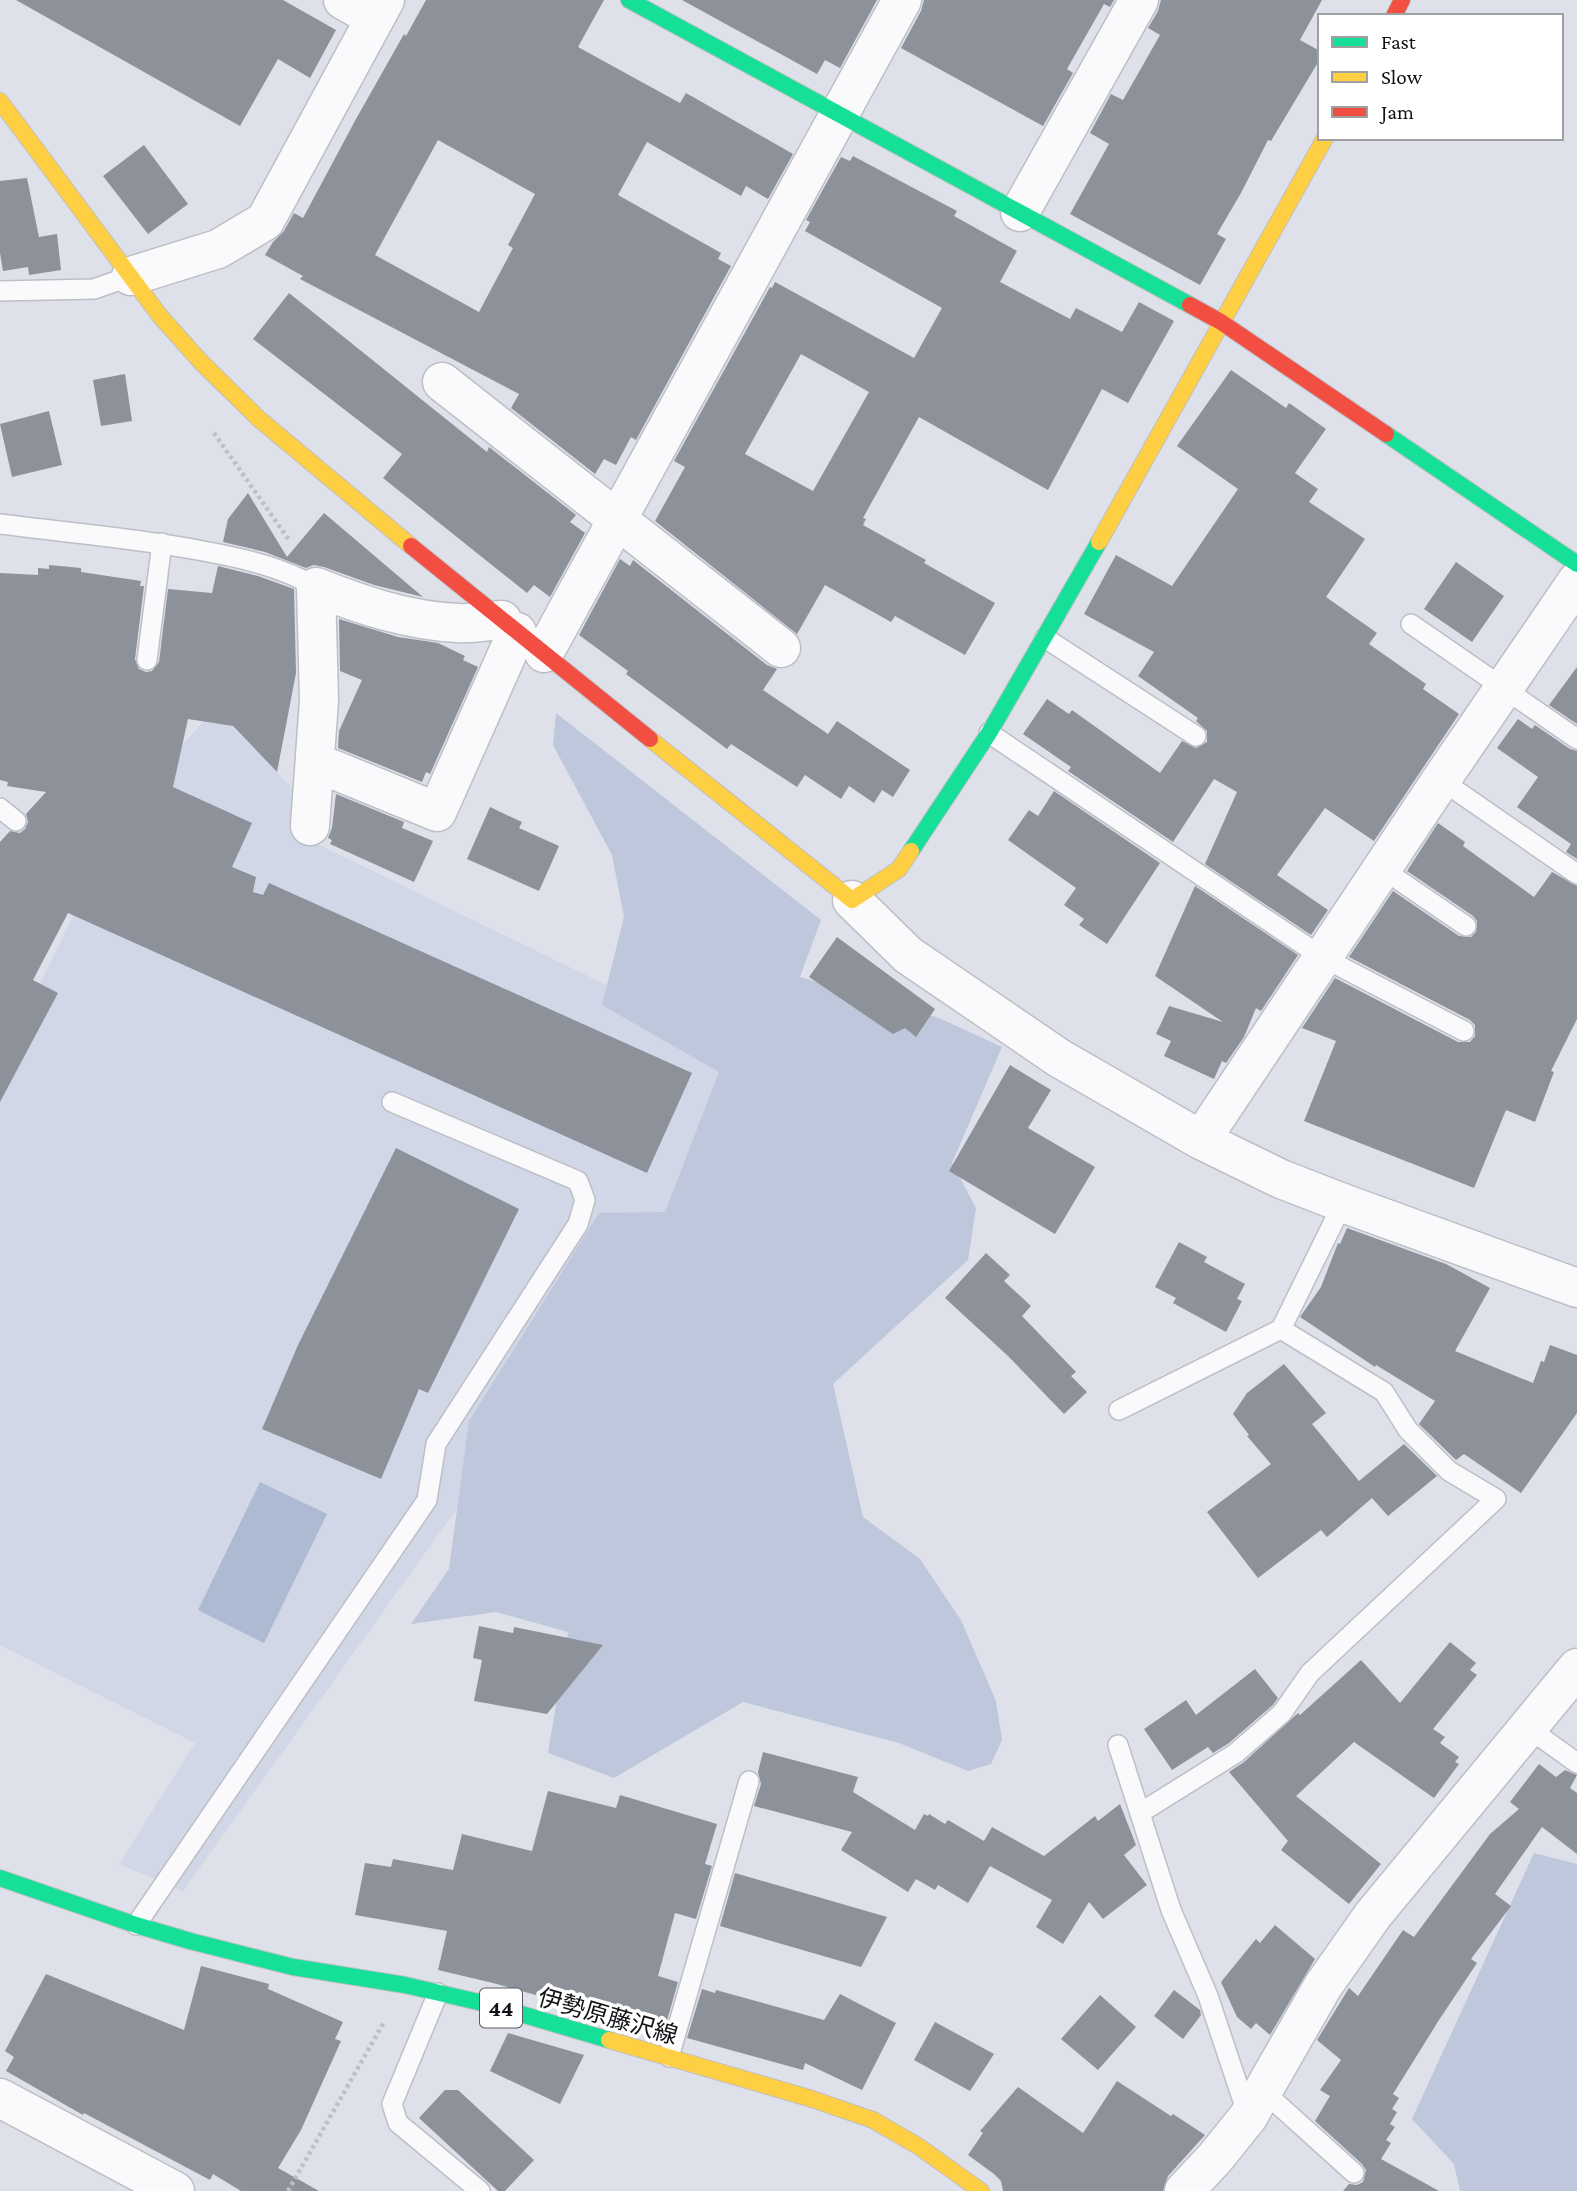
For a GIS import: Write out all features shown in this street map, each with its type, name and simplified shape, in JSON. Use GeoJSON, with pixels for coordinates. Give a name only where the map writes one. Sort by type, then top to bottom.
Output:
{"type":"FeatureCollection","features":[{"type":"Feature","properties":{"kind":"street"},"geometry":{"type":"LineString","coordinates":[[315,762],[437,812],[521,635],[617,519],[902,0]]}},
{"type":"Feature","properties":{"kind":"street"},"geometry":{"type":"LineString","coordinates":[[1020,212],[1139,0]]}},
{"type":"Feature","properties":{"kind":"street"},"geometry":{"type":"LineString","coordinates":[[648,4],[839,113],[1221,322],[1577,564]]}},
{"type":"Feature","properties":{"kind":"street"},"geometry":{"type":"LineString","coordinates":[[131,276],[218,248],[265,221],[368,6]]}},
{"type":"Feature","properties":{"kind":"street"},"geometry":{"type":"LineString","coordinates":[[0,101],[160,316],[259,419],[460,588],[852,900],[908,955],[1059,1058],[1201,1140],[1281,1179],[1577,1288]]}},
{"type":"Feature","properties":{"kind":"street"},"geometry":{"type":"LineString","coordinates":[[852,900],[899,869],[989,733],[1324,140]]}},
{"type":"Feature","properties":{"kind":"street"},"geometry":{"type":"LineString","coordinates":[[442,382],[781,648]]}},
{"type":"Feature","properties":{"kind":"street"},"geometry":{"type":"LineString","coordinates":[[1201,1140],[1381,868],[1577,581]]}},
{"type":"Feature","properties":{"kind":"street"},"geometry":{"type":"LineString","coordinates":[[310,826],[319,700],[316,587],[355,603],[425,620],[521,635]]}},
{"type":"Feature","properties":{"kind":"street"},"geometry":{"type":"LineString","coordinates":[[1184,2191],[1215,2158],[1255,2103],[1323,1986],[1373,1915],[1577,1668]]}},
{"type":"Feature","properties":{"kind":"street","name":"伊勢原藤沢線"},"geometry":{"type":"LineString","coordinates":[[0,1878],[136,1925],[293,1967],[405,1985],[487,2004],[809,2098],[873,2120],[918,2146],[981,2191]]}},
{"type":"Feature","properties":{"kind":"street"},"geometry":{"type":"LineString","coordinates":[[0,2098],[175,2191]]}},
{"type":"Feature","properties":{"kind":"lane"},"geometry":{"type":"LineString","coordinates":[[0,291],[94,289],[131,276]]}},
{"type":"Feature","properties":{"kind":"lane"},"geometry":{"type":"LineString","coordinates":[[0,524],[162,543],[234,556],[294,574],[316,587]]}},
{"type":"Feature","properties":{"kind":"lane"},"geometry":{"type":"LineString","coordinates":[[147,660],[162,543]]}},
{"type":"Feature","properties":{"kind":"lane"},"geometry":{"type":"LineString","coordinates":[[1411,624],[1577,739]]}},
{"type":"Feature","properties":{"kind":"lane"},"geometry":{"type":"LineString","coordinates":[[1045,638],[1196,736]]}},
{"type":"Feature","properties":{"kind":"lane"},"geometry":{"type":"LineString","coordinates":[[989,733],[1322,957],[1464,1031]]}},
{"type":"Feature","properties":{"kind":"lane"},"geometry":{"type":"LineString","coordinates":[[1441,780],[1577,874]]}},
{"type":"Feature","properties":{"kind":"lane"},"geometry":{"type":"LineString","coordinates":[[0,808],[16,821]]}},
{"type":"Feature","properties":{"kind":"lane"},"geometry":{"type":"LineString","coordinates":[[1381,868],[1466,926]]}},
{"type":"Feature","properties":{"kind":"lane"},"geometry":{"type":"LineString","coordinates":[[136,1925],[427,1500],[436,1444],[578,1224],[585,1200],[578,1181],[393,1102]]}},
{"type":"Feature","properties":{"kind":"lane"},"geometry":{"type":"LineString","coordinates":[[1119,1410],[1280,1329],[1343,1203]]}},
{"type":"Feature","properties":{"kind":"lane"},"geometry":{"type":"LineString","coordinates":[[1140,1813],[1236,1754],[1282,1713],[1310,1673],[1496,1499],[1449,1471],[1408,1430],[1384,1392],[1280,1329]]}},
{"type":"Feature","properties":{"kind":"lane"},"geometry":{"type":"LineString","coordinates":[[1528,1728],[1577,1763]]}},
{"type":"Feature","properties":{"kind":"lane"},"geometry":{"type":"LineString","coordinates":[[1118,1745],[1171,1910],[1255,2103],[1354,2172]]}},
{"type":"Feature","properties":{"kind":"lane"},"geometry":{"type":"LineString","coordinates":[[669,2057],[749,1781]]}},
{"type":"Feature","properties":{"kind":"lane"},"geometry":{"type":"LineString","coordinates":[[438,1993],[393,2104],[398,2123],[480,2191]]}},
{"type":"Feature","properties":{"kind":"path"},"geometry":{"type":"LineString","coordinates":[[212,431],[303,560],[316,587]]}},
{"type":"Feature","properties":{"kind":"path"},"geometry":{"type":"LineString","coordinates":[[288,2191],[405,1985]]}},
{"type":"Feature","properties":{"kind":"shaded area"},"geometry":{"type":"Polygon","coordinates":[[[215,709],[300,796],[307,839],[752,1056],[653,1235],[183,1891],[119,1864],[195,1743],[0,1645],[0,1064],[128,805],[215,709]]]}},
{"type":"Feature","properties":{"kind":"shaded area"},"geometry":{"type":"Polygon","coordinates":[[[556,713],[821,920],[800,977],[939,1018],[1002,1047],[952,1163],[976,1208],[968,1260],[833,1384],[863,1517],[920,1559],[961,1620],[996,1701],[1002,1740],[991,1764],[968,1771],[899,1743],[743,1702],[614,1778],[548,1753],[568,1632],[496,1612],[411,1624],[449,1569],[469,1421],[599,1213],[665,1212],[719,1072],[602,1005],[624,917],[612,855],[553,745],[556,713]]]}},
{"type":"Feature","properties":{"kind":"shaded area"},"geometry":{"type":"Polygon","coordinates":[[[260,1482],[327,1514],[264,1643],[198,1610],[260,1482]]]}},
{"type":"Feature","properties":{"kind":"shaded area"},"geometry":{"type":"Polygon","coordinates":[[[1534,1853],[1577,1864],[1577,2191],[1460,2191],[1454,2164],[1412,2119],[1534,1853]]]}},
{"type":"Feature","properties":{"kind":"building"},"geometry":{"type":"Polygon","coordinates":[[[16,0],[283,0],[336,30],[310,78],[278,59],[240,126],[16,0]]]}},
{"type":"Feature","properties":{"kind":"building"},"geometry":{"type":"Polygon","coordinates":[[[426,0],[604,0],[578,47],[680,103],[686,93],[793,154],[768,199],[746,186],[741,196],[647,142],[618,195],[721,253],[718,259],[731,266],[636,440],[631,437],[616,465],[604,459],[595,474],[511,408],[519,394],[300,279],[303,276],[265,255],[294,213],[303,218],[404,34],[406,36],[426,0]],[[438,140],[375,255],[479,312],[513,248],[508,245],[535,194],[438,140]]]}},
{"type":"Feature","properties":{"kind":"building"},"geometry":{"type":"Polygon","coordinates":[[[682,0],[877,0],[840,68],[825,60],[817,74],[682,0]]]}},
{"type":"Feature","properties":{"kind":"building"},"geometry":{"type":"Polygon","coordinates":[[[924,0],[1114,0],[1110,7],[1104,4],[1067,69],[1073,73],[1043,126],[901,48],[924,0]]]}},
{"type":"Feature","properties":{"kind":"building"},"geometry":{"type":"Polygon","coordinates":[[[1161,0],[1322,0],[1300,40],[1318,50],[1318,62],[1271,141],[1268,140],[1217,234],[1226,239],[1200,285],[1070,214],[1109,144],[1090,133],[1111,94],[1123,100],[1160,35],[1148,28],[1161,0]]]}},
{"type":"Feature","properties":{"kind":"building"},"geometry":{"type":"Polygon","coordinates":[[[144,145],[188,204],[148,234],[103,176],[144,145]]]}},
{"type":"Feature","properties":{"kind":"building"},"geometry":{"type":"Polygon","coordinates":[[[853,156],[957,211],[954,216],[1017,251],[1000,282],[1070,319],[1076,308],[1122,332],[1139,302],[1174,321],[1128,403],[1102,389],[1048,490],[919,417],[863,518],[866,519],[863,525],[995,603],[965,655],[895,616],[891,622],[825,585],[797,634],[655,521],[685,467],[674,461],[775,282],[914,358],[942,308],[805,231],[810,222],[806,220],[841,157],[850,161],[853,156]],[[801,354],[745,454],[813,491],[869,392],[801,354]]]}},
{"type":"Feature","properties":{"kind":"building"},"geometry":{"type":"Polygon","coordinates":[[[27,178],[39,237],[57,234],[61,270],[29,275],[28,267],[3,271],[0,253],[0,181],[27,178]]]}},
{"type":"Feature","properties":{"kind":"building"},"geometry":{"type":"Polygon","coordinates":[[[289,293],[487,452],[489,447],[576,515],[570,522],[585,533],[550,597],[534,585],[527,593],[383,478],[402,454],[253,339],[289,293]]]}},
{"type":"Feature","properties":{"kind":"building"},"geometry":{"type":"Polygon","coordinates":[[[1231,370],[1286,408],[1289,403],[1326,429],[1295,473],[1318,489],[1309,502],[1365,539],[1326,597],[1377,633],[1369,644],[1426,684],[1423,689],[1459,714],[1374,841],[1325,808],[1277,875],[1328,910],[1311,935],[1205,864],[1237,792],[1214,779],[1173,842],[1068,771],[1071,767],[1023,734],[1047,699],[1069,714],[1072,710],[1160,773],[1182,741],[1196,748],[1207,742],[1207,731],[1196,721],[1198,718],[1138,676],[1154,652],[1084,614],[1116,555],[1172,586],[1238,489],[1177,446],[1231,370]]]}},
{"type":"Feature","properties":{"kind":"building"},"geometry":{"type":"Polygon","coordinates":[[[125,374],[132,421],[101,426],[93,380],[125,374]]]}},
{"type":"Feature","properties":{"kind":"building"},"geometry":{"type":"Polygon","coordinates":[[[49,411],[62,465],[12,477],[0,424],[49,411]]]}},
{"type":"Feature","properties":{"kind":"building"},"geometry":{"type":"Polygon","coordinates":[[[248,493],[287,557],[324,513],[423,597],[374,585],[324,567],[314,565],[306,568],[265,552],[223,542],[228,519],[248,493]]]}},
{"type":"Feature","properties":{"kind":"building"},"geometry":{"type":"Polygon","coordinates":[[[620,559],[630,566],[633,560],[767,665],[777,669],[763,690],[828,734],[837,721],[910,770],[893,797],[882,790],[874,803],[849,786],[841,799],[805,775],[797,787],[731,744],[727,749],[626,674],[628,671],[579,635],[620,559]]]}},
{"type":"Feature","properties":{"kind":"building"},"geometry":{"type":"Polygon","coordinates":[[[1456,562],[1504,596],[1472,642],[1424,609],[1456,562]]]}},
{"type":"Feature","properties":{"kind":"building"},"geometry":{"type":"Polygon","coordinates":[[[49,565],[81,568],[81,572],[141,581],[140,586],[144,586],[135,659],[139,669],[146,672],[152,671],[159,662],[168,589],[212,593],[218,566],[294,589],[296,673],[277,772],[233,726],[188,719],[173,787],[252,823],[232,867],[256,877],[253,892],[263,895],[269,883],[692,1073],[647,1173],[68,913],[33,980],[58,993],[0,1102],[0,842],[10,831],[20,833],[25,829],[28,822],[26,814],[46,792],[7,786],[8,782],[0,780],[0,573],[38,575],[38,568],[49,569],[49,565]]]}},
{"type":"Feature","properties":{"kind":"building"},"geometry":{"type":"Polygon","coordinates":[[[339,619],[398,637],[438,643],[465,656],[463,660],[478,667],[430,774],[426,772],[422,782],[338,748],[339,731],[362,680],[340,671],[339,619]]]}},
{"type":"Feature","properties":{"kind":"building"},"geometry":{"type":"Polygon","coordinates":[[[1577,667],[1577,724],[1549,705],[1577,667]]]}},
{"type":"Feature","properties":{"kind":"building"},"geometry":{"type":"Polygon","coordinates":[[[1518,719],[1532,729],[1535,725],[1577,751],[1577,859],[1566,852],[1571,844],[1517,807],[1538,777],[1497,748],[1518,719]]]}},
{"type":"Feature","properties":{"kind":"building"},"geometry":{"type":"Polygon","coordinates":[[[1054,791],[1160,863],[1107,944],[1079,925],[1084,919],[1064,905],[1076,888],[1008,840],[1029,810],[1038,816],[1054,791]]]}},
{"type":"Feature","properties":{"kind":"building"},"geometry":{"type":"Polygon","coordinates":[[[336,794],[404,822],[402,828],[433,841],[414,882],[330,844],[332,840],[328,838],[332,828],[336,794]]]}},
{"type":"Feature","properties":{"kind":"building"},"geometry":{"type":"Polygon","coordinates":[[[490,807],[522,822],[519,828],[559,846],[539,891],[467,859],[490,807]]]}},
{"type":"Feature","properties":{"kind":"building"},"geometry":{"type":"Polygon","coordinates":[[[1438,823],[1465,842],[1463,846],[1534,897],[1552,872],[1577,886],[1577,1019],[1551,1071],[1554,1072],[1535,1122],[1506,1110],[1474,1188],[1304,1121],[1336,1041],[1302,1028],[1335,978],[1458,1042],[1470,1042],[1475,1036],[1475,1025],[1470,1020],[1349,957],[1393,891],[1459,936],[1471,937],[1476,932],[1477,921],[1473,916],[1407,871],[1438,823]]]}},
{"type":"Feature","properties":{"kind":"building"},"geometry":{"type":"Polygon","coordinates":[[[1195,886],[1298,955],[1261,1011],[1256,1008],[1244,1037],[1226,1063],[1222,1061],[1214,1079],[1164,1056],[1171,1041],[1156,1034],[1169,1006],[1223,1022],[1155,976],[1195,886]]]}},
{"type":"Feature","properties":{"kind":"building"},"geometry":{"type":"Polygon","coordinates":[[[837,937],[935,1009],[916,1037],[905,1028],[893,1034],[809,977],[837,937]]]}},
{"type":"Feature","properties":{"kind":"building"},"geometry":{"type":"Polygon","coordinates":[[[1010,1065],[1051,1090],[1028,1128],[1095,1167],[1055,1234],[949,1171],[1010,1065]]]}},
{"type":"Feature","properties":{"kind":"building"},"geometry":{"type":"Polygon","coordinates":[[[396,1148],[519,1209],[428,1393],[419,1389],[381,1479],[262,1429],[298,1345],[396,1148]]]}},
{"type":"Feature","properties":{"kind":"building"},"geometry":{"type":"Polygon","coordinates":[[[1347,1228],[1446,1264],[1490,1288],[1455,1351],[1533,1383],[1550,1345],[1577,1355],[1577,1413],[1521,1493],[1464,1454],[1456,1460],[1419,1424],[1435,1401],[1376,1365],[1375,1367],[1300,1317],[1321,1287],[1338,1243],[1340,1244],[1347,1228]]]}},
{"type":"Feature","properties":{"kind":"building"},"geometry":{"type":"Polygon","coordinates":[[[1179,1242],[1207,1257],[1204,1262],[1245,1284],[1237,1299],[1242,1301],[1226,1332],[1173,1303],[1176,1298],[1155,1287],[1179,1242]]]}},
{"type":"Feature","properties":{"kind":"building"},"geometry":{"type":"Polygon","coordinates":[[[986,1253],[1010,1275],[1004,1281],[1031,1306],[1022,1316],[1076,1372],[1071,1376],[1087,1392],[1064,1414],[1008,1356],[945,1298],[986,1253]]]}},
{"type":"Feature","properties":{"kind":"building"},"geometry":{"type":"Polygon","coordinates":[[[1284,1364],[1326,1413],[1312,1424],[1359,1481],[1404,1444],[1437,1476],[1388,1516],[1372,1498],[1327,1537],[1321,1530],[1258,1578],[1207,1512],[1271,1464],[1247,1436],[1249,1435],[1233,1414],[1247,1393],[1284,1364]]]}},
{"type":"Feature","properties":{"kind":"building"},"geometry":{"type":"Polygon","coordinates":[[[479,1626],[513,1633],[514,1627],[603,1645],[547,1714],[474,1701],[482,1660],[473,1658],[479,1626]]]}},
{"type":"Feature","properties":{"kind":"building"},"geometry":{"type":"Polygon","coordinates":[[[1450,1642],[1476,1663],[1470,1670],[1477,1675],[1433,1729],[1445,1737],[1440,1743],[1459,1757],[1455,1762],[1459,1764],[1434,1798],[1354,1742],[1296,1796],[1381,1864],[1349,1904],[1281,1850],[1288,1841],[1229,1772],[1244,1762],[1298,1713],[1300,1715],[1361,1660],[1400,1703],[1450,1642]]]}},
{"type":"Feature","properties":{"kind":"building"},"geometry":{"type":"Polygon","coordinates":[[[1255,1669],[1278,1698],[1273,1705],[1229,1743],[1213,1753],[1208,1747],[1172,1770],[1144,1729],[1186,1700],[1196,1715],[1255,1669]]]}},
{"type":"Feature","properties":{"kind":"building"},"geometry":{"type":"Polygon","coordinates":[[[763,1752],[858,1777],[853,1792],[915,1830],[924,1814],[929,1814],[945,1824],[948,1820],[984,1841],[992,1827],[1044,1856],[1095,1816],[1098,1821],[1120,1804],[1136,1845],[1124,1855],[1147,1885],[1103,1919],[1089,1902],[1063,1944],[1036,1927],[1052,1900],[990,1866],[968,1903],[938,1885],[935,1890],[916,1879],[908,1892],[841,1850],[852,1832],[754,1806],[761,1784],[758,1772],[763,1752]]]}},
{"type":"Feature","properties":{"kind":"building"},"geometry":{"type":"Polygon","coordinates":[[[1539,1764],[1556,1777],[1565,1770],[1577,1775],[1570,1788],[1577,1793],[1577,1854],[1542,1827],[1495,1894],[1511,1906],[1471,1959],[1477,1963],[1393,2094],[1399,2098],[1392,2109],[1397,2112],[1390,2124],[1395,2127],[1386,2140],[1391,2143],[1381,2159],[1439,2191],[1343,2191],[1349,2184],[1357,2185],[1363,2182],[1366,2170],[1315,2121],[1330,2096],[1320,2090],[1341,2060],[1317,2040],[1349,1988],[1358,1996],[1403,1930],[1414,1937],[1490,1834],[1519,1809],[1510,1802],[1539,1764]]]}},
{"type":"Feature","properties":{"kind":"building"},"geometry":{"type":"Polygon","coordinates":[[[548,1791],[616,1808],[620,1795],[717,1824],[705,1864],[712,1866],[696,1919],[675,1913],[658,1976],[678,1982],[664,2031],[438,1970],[447,1931],[355,1915],[365,1863],[391,1867],[393,1859],[453,1870],[462,1834],[532,1851],[548,1791]]]}},
{"type":"Feature","properties":{"kind":"building"},"geometry":{"type":"Polygon","coordinates":[[[735,1873],[887,1917],[861,1967],[720,1926],[735,1873]]]}},
{"type":"Feature","properties":{"kind":"building"},"geometry":{"type":"Polygon","coordinates":[[[1275,1925],[1315,1959],[1270,2035],[1256,2023],[1251,2029],[1237,2017],[1221,1982],[1256,1939],[1260,1943],[1275,1925]]]}},
{"type":"Feature","properties":{"kind":"building"},"geometry":{"type":"Polygon","coordinates":[[[201,1966],[269,1984],[268,1989],[343,2022],[335,2039],[341,2041],[301,2130],[278,2168],[319,2191],[241,2191],[213,2174],[210,2180],[84,2113],[83,2115],[6,2071],[14,2057],[5,2051],[46,1974],[184,2030],[201,1966]]]}},
{"type":"Feature","properties":{"kind":"building"},"geometry":{"type":"Polygon","coordinates":[[[702,1989],[715,1993],[716,1990],[824,2020],[840,1994],[896,2023],[862,2090],[805,2063],[803,2070],[687,2038],[702,1989]]]}},
{"type":"Feature","properties":{"kind":"building"},"geometry":{"type":"Polygon","coordinates":[[[1174,1990],[1200,2010],[1201,2015],[1183,2039],[1154,2016],[1174,1990]]]}},
{"type":"Feature","properties":{"kind":"building"},"geometry":{"type":"Polygon","coordinates":[[[1100,1995],[1136,2027],[1098,2070],[1061,2039],[1100,1995]]]}},
{"type":"Feature","properties":{"kind":"building"},"geometry":{"type":"Polygon","coordinates":[[[935,2022],[994,2054],[970,2091],[914,2060],[935,2022]]]}},
{"type":"Feature","properties":{"kind":"building"},"geometry":{"type":"Polygon","coordinates":[[[508,2033],[584,2055],[560,2104],[490,2071],[508,2033]]]}},
{"type":"Feature","properties":{"kind":"building"},"geometry":{"type":"Polygon","coordinates":[[[1117,2081],[1205,2135],[1168,2176],[1163,2191],[1003,2191],[1001,2181],[968,2155],[983,2133],[980,2131],[1018,2087],[1083,2133],[1117,2081]]]}},
{"type":"Feature","properties":{"kind":"building"},"geometry":{"type":"Polygon","coordinates":[[[445,2090],[458,2090],[534,2160],[505,2191],[498,2191],[419,2118],[445,2090]]]}},
{"type":"Feature","properties":{"kind":"traffic: fast"},"geometry":{"type":"LineString","coordinates":[[629,0],[1190,305]]}},
{"type":"Feature","properties":{"kind":"traffic: fast"},"geometry":{"type":"LineString","coordinates":[[1386,434],[1577,564]]}},
{"type":"Feature","properties":{"kind":"traffic: fast"},"geometry":{"type":"LineString","coordinates":[[911,851],[989,733],[1099,542]]}},
{"type":"Feature","properties":{"kind":"traffic: fast"},"geometry":{"type":"LineString","coordinates":[[0,1878],[190,1941],[293,1967],[405,1985],[487,2004],[609,2040]]}},
{"type":"Feature","properties":{"kind":"traffic: slow"},"geometry":{"type":"LineString","coordinates":[[0,101],[160,316],[201,362],[259,419],[411,546]]}},
{"type":"Feature","properties":{"kind":"traffic: slow"},"geometry":{"type":"LineString","coordinates":[[1099,542],[1324,140]]}},
{"type":"Feature","properties":{"kind":"traffic: slow"},"geometry":{"type":"LineString","coordinates":[[650,739],[852,900],[899,869],[911,851]]}},
{"type":"Feature","properties":{"kind":"traffic: slow"},"geometry":{"type":"LineString","coordinates":[[609,2040],[809,2098],[873,2120],[918,2146],[981,2191]]}},
{"type":"Feature","properties":{"kind":"traffic: jam"},"geometry":{"type":"LineString","coordinates":[[1395,14],[1402,0]]}},
{"type":"Feature","properties":{"kind":"traffic: jam"},"geometry":{"type":"LineString","coordinates":[[1190,305],[1221,322],[1386,434]]}},
{"type":"Feature","properties":{"kind":"traffic: jam"},"geometry":{"type":"LineString","coordinates":[[411,546],[650,739]]}}]}
